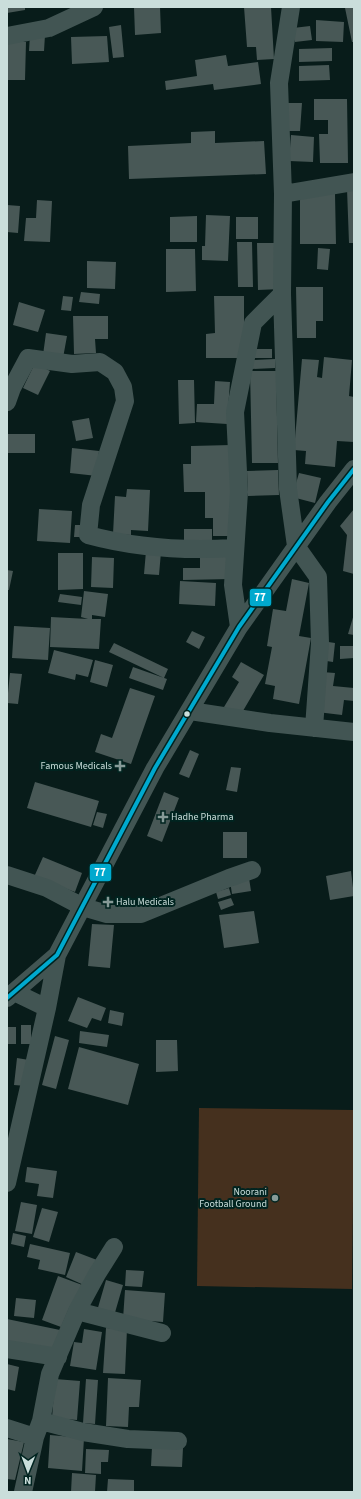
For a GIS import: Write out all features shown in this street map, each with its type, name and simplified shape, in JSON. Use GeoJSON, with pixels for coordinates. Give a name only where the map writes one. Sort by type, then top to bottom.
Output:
{"type":"FeatureCollection","features":[{"type":"Feature","properties":{"kind":"street"},"geometry":{"type":"LineString","coordinates":[[7,36],[49,28],[94,7]]}},
{"type":"Feature","properties":{"kind":"street"},"geometry":{"type":"LineString","coordinates":[[291,7],[280,83],[282,294],[288,490],[296,546],[318,577],[320,643],[314,728]]}},
{"type":"Feature","properties":{"kind":"street"},"geometry":{"type":"LineString","coordinates":[[282,194],[354,182]]}},
{"type":"Feature","properties":{"kind":"street"},"geometry":{"type":"LineString","coordinates":[[239,627],[233,585],[234,548],[239,492],[234,412],[253,323],[282,294]]}},
{"type":"Feature","properties":{"kind":"street"},"geometry":{"type":"LineString","coordinates":[[7,402],[12,388],[28,358],[72,364],[100,362],[115,372],[123,387],[125,401],[91,505],[88,535],[113,542],[154,548],[205,550],[234,548]]}},
{"type":"Feature","properties":{"kind":"street"},"geometry":{"type":"LineString","coordinates":[[7,1183],[47,1008],[57,955],[155,768],[190,712],[239,627],[328,502],[354,470]]}},
{"type":"Feature","properties":{"kind":"street"},"geometry":{"type":"LineString","coordinates":[[190,712],[354,732]]}},
{"type":"Feature","properties":{"kind":"street"},"geometry":{"type":"LineString","coordinates":[[7,875],[47,888],[83,907],[107,914],[141,914],[252,870]]}},
{"type":"Feature","properties":{"kind":"street"},"geometry":{"type":"LineString","coordinates":[[10,995],[57,955]]}},
{"type":"Feature","properties":{"kind":"street"},"geometry":{"type":"LineString","coordinates":[[10,995],[47,1008]]}},
{"type":"Feature","properties":{"kind":"street"},"geometry":{"type":"LineString","coordinates":[[38,1492],[25,1484],[50,1374],[77,1311],[97,1274],[114,1247]]}},
{"type":"Feature","properties":{"kind":"street"},"geometry":{"type":"LineString","coordinates":[[77,1311],[162,1333]]}},
{"type":"Feature","properties":{"kind":"street"},"geometry":{"type":"LineString","coordinates":[[7,1349],[58,1357]]}},
{"type":"Feature","properties":{"kind":"street"},"geometry":{"type":"LineString","coordinates":[[7,1428],[83,1432],[128,1439],[178,1441]]}},
{"type":"Feature","properties":{"kind":"shaded area","name":"Noorani Football Ground"},"geometry":{"type":"Polygon","coordinates":[[[199,1108],[354,1110],[352,1289],[197,1286],[199,1108]]]}},
{"type":"Feature","properties":{"kind":"building"},"geometry":{"type":"Polygon","coordinates":[[[7,7],[25,7],[25,10],[7,13],[7,7]]]}},
{"type":"Feature","properties":{"kind":"building"},"geometry":{"type":"Polygon","coordinates":[[[134,7],[160,7],[161,33],[135,35],[134,7]]]}},
{"type":"Feature","properties":{"kind":"building"},"geometry":{"type":"Polygon","coordinates":[[[244,7],[271,7],[274,59],[257,60],[256,47],[247,47],[244,7]]]}},
{"type":"Feature","properties":{"kind":"building"},"geometry":{"type":"Polygon","coordinates":[[[354,7],[354,42],[352,42],[345,8],[354,7]]]}},
{"type":"Feature","properties":{"kind":"building"},"geometry":{"type":"Polygon","coordinates":[[[316,20],[344,22],[343,42],[316,41],[316,20]]]}},
{"type":"Feature","properties":{"kind":"building"},"geometry":{"type":"Polygon","coordinates":[[[121,25],[124,57],[113,58],[109,27],[121,25]]]}},
{"type":"Feature","properties":{"kind":"building"},"geometry":{"type":"Polygon","coordinates":[[[310,26],[312,40],[295,42],[293,28],[310,26]]]}},
{"type":"Feature","properties":{"kind":"building"},"geometry":{"type":"Polygon","coordinates":[[[30,34],[45,35],[44,51],[29,51],[30,34]]]}},
{"type":"Feature","properties":{"kind":"building"},"geometry":{"type":"Polygon","coordinates":[[[107,36],[109,62],[72,64],[71,37],[107,36]]]}},
{"type":"Feature","properties":{"kind":"building"},"geometry":{"type":"Polygon","coordinates":[[[7,41],[26,42],[25,80],[7,80],[7,41]]]}},
{"type":"Feature","properties":{"kind":"building"},"geometry":{"type":"Polygon","coordinates":[[[332,48],[332,61],[299,62],[299,49],[332,48]]]}},
{"type":"Feature","properties":{"kind":"building"},"geometry":{"type":"Polygon","coordinates":[[[226,55],[228,66],[258,62],[261,84],[214,90],[213,84],[166,90],[165,81],[197,76],[195,60],[226,55]]]}},
{"type":"Feature","properties":{"kind":"building"},"geometry":{"type":"Polygon","coordinates":[[[329,65],[330,80],[299,81],[299,66],[329,65]]]}},
{"type":"Feature","properties":{"kind":"building"},"geometry":{"type":"Polygon","coordinates":[[[314,99],[347,99],[348,163],[320,163],[319,134],[328,134],[328,120],[314,120],[314,99]]]}},
{"type":"Feature","properties":{"kind":"building"},"geometry":{"type":"Polygon","coordinates":[[[288,103],[302,103],[300,131],[286,131],[288,103]]]}},
{"type":"Feature","properties":{"kind":"building"},"geometry":{"type":"Polygon","coordinates":[[[215,131],[215,143],[264,141],[266,174],[129,179],[128,146],[191,143],[191,132],[215,131]]]}},
{"type":"Feature","properties":{"kind":"building"},"geometry":{"type":"Polygon","coordinates":[[[291,135],[314,137],[313,162],[289,161],[291,135]]]}},
{"type":"Feature","properties":{"kind":"building"},"geometry":{"type":"Polygon","coordinates":[[[354,188],[354,243],[349,243],[347,189],[354,188]]]}},
{"type":"Feature","properties":{"kind":"building"},"geometry":{"type":"Polygon","coordinates":[[[300,194],[335,194],[336,244],[300,244],[300,194]]]}},
{"type":"Feature","properties":{"kind":"building"},"geometry":{"type":"Polygon","coordinates":[[[37,200],[52,201],[50,242],[24,241],[26,218],[36,218],[37,200]]]}},
{"type":"Feature","properties":{"kind":"building"},"geometry":{"type":"Polygon","coordinates":[[[7,205],[20,206],[18,233],[7,232],[7,205]]]}},
{"type":"Feature","properties":{"kind":"building"},"geometry":{"type":"Polygon","coordinates":[[[206,215],[230,216],[228,261],[202,260],[202,246],[205,246],[206,215]]]}},
{"type":"Feature","properties":{"kind":"building"},"geometry":{"type":"Polygon","coordinates":[[[197,216],[197,242],[170,242],[170,217],[197,216]]]}},
{"type":"Feature","properties":{"kind":"building"},"geometry":{"type":"Polygon","coordinates":[[[236,217],[258,217],[258,239],[236,239],[236,217]]]}},
{"type":"Feature","properties":{"kind":"building"},"geometry":{"type":"Polygon","coordinates":[[[237,242],[252,242],[253,287],[238,287],[237,242]]]}},
{"type":"Feature","properties":{"kind":"building"},"geometry":{"type":"Polygon","coordinates":[[[257,243],[281,243],[281,289],[258,290],[257,243]]]}},
{"type":"Feature","properties":{"kind":"building"},"geometry":{"type":"Polygon","coordinates":[[[318,248],[330,249],[328,270],[317,269],[318,248]]]}},
{"type":"Feature","properties":{"kind":"building"},"geometry":{"type":"Polygon","coordinates":[[[166,249],[195,249],[196,291],[166,292],[166,249]]]}},
{"type":"Feature","properties":{"kind":"building"},"geometry":{"type":"Polygon","coordinates":[[[87,261],[116,262],[115,289],[87,288],[87,261]]]}},
{"type":"Feature","properties":{"kind":"building"},"geometry":{"type":"Polygon","coordinates":[[[296,287],[323,287],[323,321],[316,321],[316,338],[297,338],[296,287]]]}},
{"type":"Feature","properties":{"kind":"building"},"geometry":{"type":"Polygon","coordinates":[[[81,292],[100,294],[99,304],[79,302],[81,292]]]}},
{"type":"Feature","properties":{"kind":"building"},"geometry":{"type":"Polygon","coordinates":[[[63,296],[73,297],[71,311],[61,310],[63,296]]]}},
{"type":"Feature","properties":{"kind":"building"},"geometry":{"type":"Polygon","coordinates":[[[214,296],[244,296],[244,358],[206,358],[206,334],[215,333],[214,296]]]}},
{"type":"Feature","properties":{"kind":"building"},"geometry":{"type":"Polygon","coordinates":[[[19,302],[45,310],[38,332],[13,325],[19,302]]]}},
{"type":"Feature","properties":{"kind":"building"},"geometry":{"type":"Polygon","coordinates":[[[73,316],[108,316],[108,339],[95,339],[96,353],[74,354],[73,316]]]}},
{"type":"Feature","properties":{"kind":"building"},"geometry":{"type":"Polygon","coordinates":[[[46,333],[67,336],[63,358],[43,355],[46,333]]]}},
{"type":"Feature","properties":{"kind":"building"},"geometry":{"type":"Polygon","coordinates":[[[249,349],[272,349],[272,358],[250,358],[249,349]]]}},
{"type":"Feature","properties":{"kind":"building"},"geometry":{"type":"Polygon","coordinates":[[[324,357],[352,360],[349,396],[354,397],[354,442],[337,441],[335,467],[305,464],[306,451],[294,450],[302,359],[319,360],[317,377],[322,378],[324,357]]]}},
{"type":"Feature","properties":{"kind":"building"},"geometry":{"type":"Polygon","coordinates":[[[275,359],[275,368],[252,369],[252,360],[275,359]]]}},
{"type":"Feature","properties":{"kind":"building"},"geometry":{"type":"Polygon","coordinates":[[[35,363],[50,371],[38,395],[23,388],[35,363]]]}},
{"type":"Feature","properties":{"kind":"building"},"geometry":{"type":"Polygon","coordinates":[[[250,371],[276,371],[278,463],[252,463],[250,371]]]}},
{"type":"Feature","properties":{"kind":"building"},"geometry":{"type":"Polygon","coordinates":[[[178,380],[194,380],[195,423],[179,424],[178,380]]]}},
{"type":"Feature","properties":{"kind":"building"},"geometry":{"type":"Polygon","coordinates":[[[215,381],[230,382],[227,424],[196,422],[197,404],[214,404],[215,381]]]}},
{"type":"Feature","properties":{"kind":"building"},"geometry":{"type":"Polygon","coordinates":[[[89,418],[93,438],[76,441],[72,421],[89,418]]]}},
{"type":"Feature","properties":{"kind":"building"},"geometry":{"type":"Polygon","coordinates":[[[7,434],[35,434],[35,453],[7,453],[7,434]]]}},
{"type":"Feature","properties":{"kind":"building"},"geometry":{"type":"Polygon","coordinates":[[[231,445],[233,536],[213,536],[213,518],[205,518],[205,492],[184,492],[183,464],[191,464],[191,446],[231,445]]]}},
{"type":"Feature","properties":{"kind":"building"},"geometry":{"type":"Polygon","coordinates":[[[72,448],[99,451],[97,476],[70,473],[72,448]]]}},
{"type":"Feature","properties":{"kind":"building"},"geometry":{"type":"Polygon","coordinates":[[[278,470],[279,495],[248,496],[247,471],[278,470]]]}},
{"type":"Feature","properties":{"kind":"building"},"geometry":{"type":"Polygon","coordinates":[[[299,473],[321,478],[315,503],[292,497],[299,473]]]}},
{"type":"Feature","properties":{"kind":"building"},"geometry":{"type":"Polygon","coordinates":[[[127,489],[150,490],[148,531],[131,530],[131,535],[113,534],[115,496],[126,497],[127,489]]]}},
{"type":"Feature","properties":{"kind":"building"},"geometry":{"type":"Polygon","coordinates":[[[39,509],[72,511],[70,543],[37,541],[39,509]]]}},
{"type":"Feature","properties":{"kind":"building"},"geometry":{"type":"Polygon","coordinates":[[[354,509],[354,574],[343,571],[347,535],[340,526],[354,509]]]}},
{"type":"Feature","properties":{"kind":"building"},"geometry":{"type":"Polygon","coordinates":[[[75,525],[86,525],[85,537],[74,537],[75,525]]]}},
{"type":"Feature","properties":{"kind":"building"},"geometry":{"type":"Polygon","coordinates":[[[184,529],[212,529],[212,548],[184,548],[184,529]]]}},
{"type":"Feature","properties":{"kind":"building"},"geometry":{"type":"Polygon","coordinates":[[[146,551],[161,552],[159,575],[144,574],[146,551]]]}},
{"type":"Feature","properties":{"kind":"building"},"geometry":{"type":"Polygon","coordinates":[[[230,552],[231,579],[183,580],[183,568],[200,568],[200,553],[230,552]]]}},
{"type":"Feature","properties":{"kind":"building"},"geometry":{"type":"Polygon","coordinates":[[[58,553],[83,553],[83,589],[58,590],[58,553]]]}},
{"type":"Feature","properties":{"kind":"building"},"geometry":{"type":"Polygon","coordinates":[[[92,557],[114,558],[113,588],[91,587],[92,557]]]}},
{"type":"Feature","properties":{"kind":"building"},"geometry":{"type":"Polygon","coordinates":[[[7,570],[13,571],[9,590],[7,590],[7,570]]]}},
{"type":"Feature","properties":{"kind":"building"},"geometry":{"type":"Polygon","coordinates":[[[292,579],[309,583],[299,636],[311,638],[299,704],[273,699],[275,686],[265,684],[272,647],[267,646],[273,609],[286,611],[292,579]]]}},
{"type":"Feature","properties":{"kind":"building"},"geometry":{"type":"Polygon","coordinates":[[[180,581],[216,583],[215,606],[179,604],[180,581]]]}},
{"type":"Feature","properties":{"kind":"building"},"geometry":{"type":"Polygon","coordinates":[[[84,591],[108,594],[105,617],[92,615],[92,619],[101,619],[99,649],[50,647],[51,617],[88,619],[81,617],[84,591]]]}},
{"type":"Feature","properties":{"kind":"building"},"geometry":{"type":"Polygon","coordinates":[[[60,594],[82,597],[81,605],[58,602],[60,594]]]}},
{"type":"Feature","properties":{"kind":"building"},"geometry":{"type":"Polygon","coordinates":[[[354,614],[354,635],[348,634],[354,614]]]}},
{"type":"Feature","properties":{"kind":"building"},"geometry":{"type":"Polygon","coordinates":[[[14,626],[50,628],[48,660],[12,658],[14,626]]]}},
{"type":"Feature","properties":{"kind":"building"},"geometry":{"type":"Polygon","coordinates":[[[192,631],[205,637],[199,649],[186,642],[192,631]]]}},
{"type":"Feature","properties":{"kind":"building"},"geometry":{"type":"Polygon","coordinates":[[[322,641],[335,643],[333,662],[320,660],[322,641]]]}},
{"type":"Feature","properties":{"kind":"building"},"geometry":{"type":"Polygon","coordinates":[[[114,643],[168,669],[164,678],[109,652],[114,643]]]}},
{"type":"Feature","properties":{"kind":"building"},"geometry":{"type":"Polygon","coordinates":[[[340,646],[354,646],[354,658],[340,659],[340,646]]]}},
{"type":"Feature","properties":{"kind":"building"},"geometry":{"type":"Polygon","coordinates":[[[54,650],[93,660],[88,677],[76,674],[75,680],[48,673],[54,650]]]}},
{"type":"Feature","properties":{"kind":"building"},"geometry":{"type":"Polygon","coordinates":[[[95,660],[113,665],[107,687],[90,682],[95,660]]]}},
{"type":"Feature","properties":{"kind":"building"},"geometry":{"type":"Polygon","coordinates":[[[241,662],[264,675],[240,716],[224,707],[239,682],[232,677],[241,662]]]}},
{"type":"Feature","properties":{"kind":"building"},"geometry":{"type":"Polygon","coordinates":[[[133,667],[167,679],[163,690],[129,678],[133,667]]]}},
{"type":"Feature","properties":{"kind":"building"},"geometry":{"type":"Polygon","coordinates":[[[322,672],[335,673],[333,686],[354,688],[354,701],[344,700],[342,715],[317,712],[322,672]]]}},
{"type":"Feature","properties":{"kind":"building"},"geometry":{"type":"Polygon","coordinates":[[[10,673],[22,674],[18,704],[7,703],[10,673]]]}},
{"type":"Feature","properties":{"kind":"building"},"geometry":{"type":"Polygon","coordinates":[[[130,688],[155,696],[131,764],[95,752],[101,734],[112,738],[130,688]]]}},
{"type":"Feature","properties":{"kind":"building"},"geometry":{"type":"Polygon","coordinates":[[[190,750],[199,754],[189,778],[179,774],[190,750]]]}},
{"type":"Feature","properties":{"kind":"building"},"geometry":{"type":"Polygon","coordinates":[[[231,767],[241,768],[237,792],[226,790],[231,767]]]}},
{"type":"Feature","properties":{"kind":"building"},"geometry":{"type":"Polygon","coordinates":[[[35,782],[99,801],[91,827],[27,808],[35,782]]]}},
{"type":"Feature","properties":{"kind":"building","name":"Hadhe Pharma"},"geometry":{"type":"Polygon","coordinates":[[[164,792],[179,798],[162,842],[147,836],[164,792]]]}},
{"type":"Feature","properties":{"kind":"building"},"geometry":{"type":"Polygon","coordinates":[[[97,812],[107,814],[103,828],[93,825],[97,812]]]}},
{"type":"Feature","properties":{"kind":"building"},"geometry":{"type":"Polygon","coordinates":[[[223,832],[247,832],[247,858],[223,858],[223,832]]]}},
{"type":"Feature","properties":{"kind":"building"},"geometry":{"type":"Polygon","coordinates":[[[43,857],[82,873],[75,892],[34,877],[43,857]]]}},
{"type":"Feature","properties":{"kind":"building"},"geometry":{"type":"Polygon","coordinates":[[[351,871],[354,896],[330,900],[326,876],[351,871]]]}},
{"type":"Feature","properties":{"kind":"building"},"geometry":{"type":"Polygon","coordinates":[[[249,878],[251,891],[232,894],[230,881],[249,878]]]}},
{"type":"Feature","properties":{"kind":"building"},"geometry":{"type":"Polygon","coordinates":[[[229,888],[231,895],[218,899],[216,892],[229,888]]]}},
{"type":"Feature","properties":{"kind":"building"},"geometry":{"type":"Polygon","coordinates":[[[231,898],[234,905],[221,910],[218,902],[231,898]]]}},
{"type":"Feature","properties":{"kind":"building"},"geometry":{"type":"Polygon","coordinates":[[[254,911],[259,943],[224,948],[219,915],[254,911]]]}},
{"type":"Feature","properties":{"kind":"building"},"geometry":{"type":"Polygon","coordinates":[[[92,924],[114,925],[110,968],[88,966],[92,924]]]}},
{"type":"Feature","properties":{"kind":"building"},"geometry":{"type":"Polygon","coordinates":[[[78,997],[106,1008],[101,1021],[92,1018],[87,1028],[68,1021],[78,997]]]}},
{"type":"Feature","properties":{"kind":"building"},"geometry":{"type":"Polygon","coordinates":[[[110,1010],[124,1013],[122,1026],[108,1023],[110,1010]]]}},
{"type":"Feature","properties":{"kind":"building"},"geometry":{"type":"Polygon","coordinates":[[[21,1025],[31,1025],[31,1044],[21,1044],[21,1025]]]}},
{"type":"Feature","properties":{"kind":"building"},"geometry":{"type":"Polygon","coordinates":[[[7,1027],[16,1027],[16,1044],[7,1044],[7,1027]]]}},
{"type":"Feature","properties":{"kind":"building"},"geometry":{"type":"Polygon","coordinates":[[[80,1031],[109,1035],[107,1047],[79,1043],[80,1031]]]}},
{"type":"Feature","properties":{"kind":"building"},"geometry":{"type":"Polygon","coordinates":[[[55,1036],[69,1040],[56,1089],[42,1085],[55,1036]]]}},
{"type":"Feature","properties":{"kind":"building"},"geometry":{"type":"Polygon","coordinates":[[[156,1040],[177,1040],[178,1071],[156,1072],[156,1040]]]}},
{"type":"Feature","properties":{"kind":"building"},"geometry":{"type":"Polygon","coordinates":[[[79,1047],[139,1064],[128,1105],[68,1089],[79,1047]]]}},
{"type":"Feature","properties":{"kind":"building"},"geometry":{"type":"Polygon","coordinates":[[[17,1058],[29,1060],[26,1086],[14,1085],[17,1058]]]}},
{"type":"Feature","properties":{"kind":"building"},"geometry":{"type":"Polygon","coordinates":[[[27,1167],[57,1171],[53,1198],[37,1196],[39,1184],[25,1182],[27,1167]]]}},
{"type":"Feature","properties":{"kind":"building"},"geometry":{"type":"Polygon","coordinates":[[[21,1202],[37,1205],[32,1234],[15,1231],[21,1202]]]}},
{"type":"Feature","properties":{"kind":"building"},"geometry":{"type":"Polygon","coordinates":[[[42,1208],[58,1212],[49,1242],[33,1237],[42,1208]]]}},
{"type":"Feature","properties":{"kind":"building"},"geometry":{"type":"Polygon","coordinates":[[[13,1233],[26,1236],[24,1247],[11,1244],[13,1233]]]}},
{"type":"Feature","properties":{"kind":"building"},"geometry":{"type":"Polygon","coordinates":[[[30,1244],[70,1253],[65,1275],[38,1269],[40,1260],[27,1257],[30,1244]]]}},
{"type":"Feature","properties":{"kind":"building"},"geometry":{"type":"Polygon","coordinates":[[[76,1252],[97,1260],[86,1286],[66,1277],[76,1252]]]}},
{"type":"Feature","properties":{"kind":"building"},"geometry":{"type":"Polygon","coordinates":[[[126,1270],[144,1271],[142,1287],[125,1286],[126,1270]]]}},
{"type":"Feature","properties":{"kind":"building"},"geometry":{"type":"Polygon","coordinates":[[[58,1276],[85,1286],[76,1308],[70,1306],[61,1327],[42,1320],[58,1276]]]}},
{"type":"Feature","properties":{"kind":"building"},"geometry":{"type":"Polygon","coordinates":[[[106,1280],[123,1285],[114,1316],[97,1311],[106,1280]]]}},
{"type":"Feature","properties":{"kind":"building"},"geometry":{"type":"Polygon","coordinates":[[[125,1290],[165,1293],[163,1322],[123,1319],[125,1290]]]}},
{"type":"Feature","properties":{"kind":"building"},"geometry":{"type":"Polygon","coordinates":[[[16,1298],[36,1300],[34,1318],[14,1316],[16,1298]]]}},
{"type":"Feature","properties":{"kind":"building"},"geometry":{"type":"Polygon","coordinates":[[[7,1319],[60,1330],[55,1353],[7,1344],[7,1319]]]}},
{"type":"Feature","properties":{"kind":"building"},"geometry":{"type":"Polygon","coordinates":[[[106,1328],[127,1329],[125,1374],[103,1373],[106,1328]]]}},
{"type":"Feature","properties":{"kind":"building"},"geometry":{"type":"Polygon","coordinates":[[[84,1329],[102,1332],[96,1370],[70,1366],[74,1342],[82,1343],[84,1329]]]}},
{"type":"Feature","properties":{"kind":"building"},"geometry":{"type":"Polygon","coordinates":[[[7,1364],[19,1367],[15,1391],[7,1389],[7,1364]]]}},
{"type":"Feature","properties":{"kind":"building"},"geometry":{"type":"Polygon","coordinates":[[[108,1378],[141,1380],[139,1407],[129,1407],[128,1427],[106,1426],[108,1378]]]}},
{"type":"Feature","properties":{"kind":"building"},"geometry":{"type":"Polygon","coordinates":[[[55,1379],[80,1381],[77,1420],[52,1418],[55,1379]]]}},
{"type":"Feature","properties":{"kind":"building"},"geometry":{"type":"Polygon","coordinates":[[[86,1379],[98,1380],[95,1424],[83,1423],[86,1379]]]}},
{"type":"Feature","properties":{"kind":"building"},"geometry":{"type":"Polygon","coordinates":[[[50,1435],[84,1438],[82,1471],[48,1468],[50,1435]]]}},
{"type":"Feature","properties":{"kind":"building"},"geometry":{"type":"Polygon","coordinates":[[[7,1439],[24,1442],[15,1480],[7,1479],[7,1439]]]}},
{"type":"Feature","properties":{"kind":"building"},"geometry":{"type":"Polygon","coordinates":[[[152,1447],[183,1448],[182,1467],[151,1466],[152,1447]]]}},
{"type":"Feature","properties":{"kind":"building"},"geometry":{"type":"Polygon","coordinates":[[[86,1449],[109,1450],[108,1462],[101,1462],[101,1474],[85,1473],[86,1449]]]}},
{"type":"Feature","properties":{"kind":"building"},"geometry":{"type":"Polygon","coordinates":[[[72,1473],[96,1475],[95,1492],[71,1492],[72,1473]]]}},
{"type":"Feature","properties":{"kind":"building"},"geometry":{"type":"Polygon","coordinates":[[[108,1479],[134,1480],[134,1492],[107,1492],[108,1479]]]}},
{"type":"Feature","properties":{"kind":"transit line","name":"77"},"geometry":{"type":"LineString","coordinates":[[7,998],[57,955],[155,768],[239,627],[328,502],[354,469]]}},
{"type":"Feature","properties":{"kind":"place","name":"Famous Medicals"},"geometry":{"type":"Point","coordinates":[120,766]}},
{"type":"Feature","properties":{"kind":"place","name":"Hadhe Pharma"},"geometry":{"type":"Point","coordinates":[163,817]}},
{"type":"Feature","properties":{"kind":"place","name":"Halu Medicals"},"geometry":{"type":"Point","coordinates":[108,902]}},
{"type":"Feature","properties":{"kind":"place","name":"Noorani Football Ground"},"geometry":{"type":"Point","coordinates":[275,1198]}}]}
